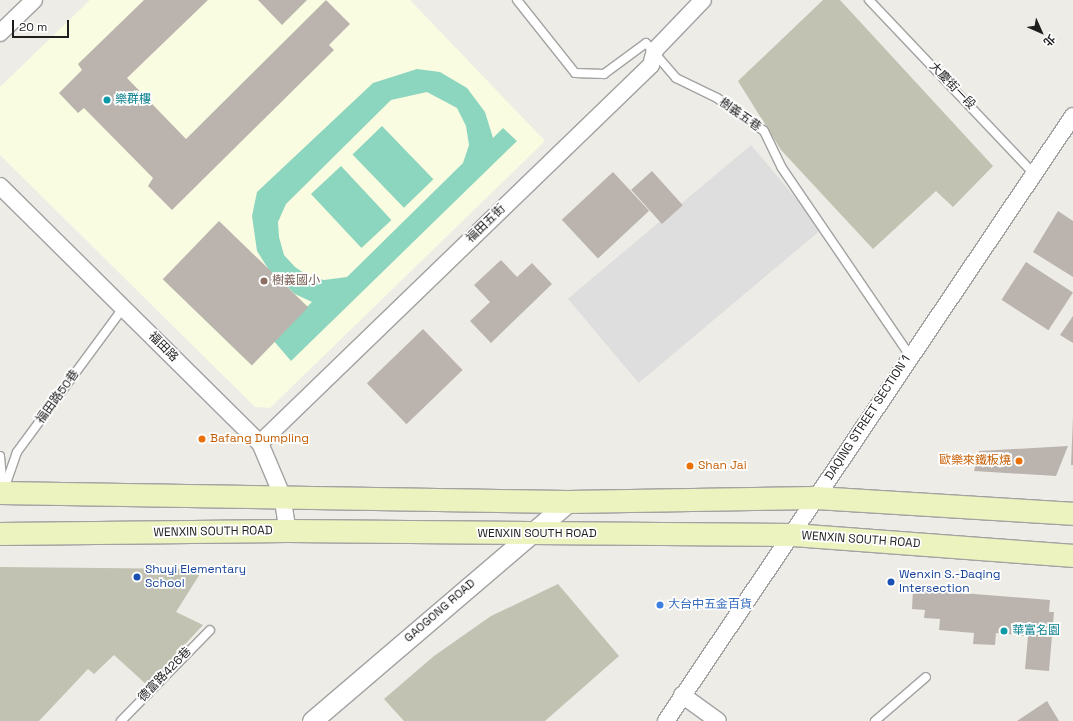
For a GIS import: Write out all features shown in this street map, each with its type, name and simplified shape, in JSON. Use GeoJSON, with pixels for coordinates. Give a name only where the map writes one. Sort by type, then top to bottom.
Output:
{"type":"FeatureCollection","features":[{"type":"Feature","properties":{"kind":"main road"},"geometry":{"type":"LineString","coordinates":[[1,493],[282,495],[568,502],[815,498],[1073,514]]}},
{"type":"Feature","properties":{"kind":"main road","name":"WENXIN SOUTH ROAD"},"geometry":{"type":"LineString","coordinates":[[0,534],[288,532],[528,535],[794,535],[1073,556]]}},
{"type":"Feature","properties":{"kind":"street"},"geometry":{"type":"LineString","coordinates":[[0,33],[34,0]]}},
{"type":"Feature","properties":{"kind":"street","name":"福田五街"},"geometry":{"type":"LineString","coordinates":[[260,443],[651,65],[655,50],[703,0]]}},
{"type":"Feature","properties":{"kind":"street","name":"DAQING STREET SECTION 1"},"geometry":{"type":"LineString","coordinates":[[666,721],[682,695],[794,535],[815,498],[910,354],[1073,116]]}},
{"type":"Feature","properties":{"kind":"street","name":"福田路"},"geometry":{"type":"LineString","coordinates":[[0,186],[260,443],[282,495],[288,532]]}},
{"type":"Feature","properties":{"kind":"street","name":"GAOGONG ROAD"},"geometry":{"type":"LineString","coordinates":[[312,721],[568,502]]}},
{"type":"Feature","properties":{"kind":"street"},"geometry":{"type":"LineString","coordinates":[[682,695],[718,721]]}},
{"type":"Feature","properties":{"kind":"lane"},"geometry":{"type":"LineString","coordinates":[[517,0],[575,73],[604,74],[638,45],[646,43],[655,50]]}},
{"type":"Feature","properties":{"kind":"lane","name":"大慶街一段"},"geometry":{"type":"LineString","coordinates":[[869,0],[1034,174]]}},
{"type":"Feature","properties":{"kind":"lane","name":"樹義五巷"},"geometry":{"type":"LineString","coordinates":[[655,50],[676,78],[717,98],[764,131],[782,168],[910,354]]}},
{"type":"Feature","properties":{"kind":"lane","name":"福田路50巷"},"geometry":{"type":"LineString","coordinates":[[1,493],[18,452],[124,308]]}},
{"type":"Feature","properties":{"kind":"lane"},"geometry":{"type":"LineString","coordinates":[[0,456],[1,493]]}},
{"type":"Feature","properties":{"kind":"lane","name":"德富路426巷"},"geometry":{"type":"LineString","coordinates":[[121,721],[210,630]]}},
{"type":"Feature","properties":{"kind":"lane"},"geometry":{"type":"LineString","coordinates":[[876,721],[926,677]]}},
{"type":"Feature","properties":{"kind":"shaded area","name":"樹義國小"},"geometry":{"type":"Polygon","coordinates":[[[90,0],[410,0],[545,141],[270,408],[255,407],[0,155],[0,87],[90,0]]]}},
{"type":"Feature","properties":{"kind":"shaded area"},"geometry":{"type":"Polygon","coordinates":[[[823,0],[840,0],[993,166],[953,207],[936,191],[873,249],[781,150],[738,81],[823,0]]]}},
{"type":"Feature","properties":{"kind":"shaded area"},"geometry":{"type":"Polygon","coordinates":[[[751,145],[822,229],[639,383],[568,299],[751,145]]]}},
{"type":"Feature","properties":{"kind":"shaded area"},"geometry":{"type":"Polygon","coordinates":[[[0,567],[203,569],[176,612],[203,625],[147,685],[114,655],[94,674],[88,669],[39,721],[0,721],[0,567]]]}},
{"type":"Feature","properties":{"kind":"shaded area"},"geometry":{"type":"Polygon","coordinates":[[[558,584],[619,656],[545,721],[404,721],[384,699],[434,656],[491,616],[558,584]]]}},
{"type":"Feature","properties":{"kind":"green space"},"geometry":{"type":"Polygon","coordinates":[[[417,69],[440,72],[467,88],[485,112],[493,138],[503,128],[517,141],[291,361],[273,340],[312,302],[295,294],[269,270],[257,251],[252,216],[257,192],[373,83],[417,69]],[[427,92],[391,100],[286,204],[278,222],[279,237],[284,255],[295,267],[310,277],[324,280],[347,277],[463,163],[469,145],[466,126],[457,108],[427,92]]]}},
{"type":"Feature","properties":{"kind":"green space"},"geometry":{"type":"Polygon","coordinates":[[[382,126],[433,179],[404,208],[353,154],[382,126]]]}},
{"type":"Feature","properties":{"kind":"green space"},"geometry":{"type":"Polygon","coordinates":[[[341,166],[391,220],[361,248],[311,194],[341,166]]]}},
{"type":"Feature","properties":{"kind":"building","name":"樂群樓"},"geometry":{"type":"Polygon","coordinates":[[[144,0],[208,0],[127,78],[186,139],[326,0],[350,24],[329,45],[334,50],[172,210],[148,186],[153,178],[84,108],[78,113],[59,93],[82,70],[78,64],[144,0]]]}},
{"type":"Feature","properties":{"kind":"building"},"geometry":{"type":"Polygon","coordinates":[[[258,0],[307,0],[282,25],[258,0]]]}},
{"type":"Feature","properties":{"kind":"building"},"geometry":{"type":"Polygon","coordinates":[[[652,171],[683,205],[662,224],[631,190],[652,171]]]}},
{"type":"Feature","properties":{"kind":"building"},"geometry":{"type":"Polygon","coordinates":[[[613,172],[649,211],[598,259],[562,220],[613,172]]]}},
{"type":"Feature","properties":{"kind":"building"},"geometry":{"type":"Polygon","coordinates":[[[1058,211],[1073,221],[1073,277],[1033,252],[1058,211]]]}},
{"type":"Feature","properties":{"kind":"building"},"geometry":{"type":"Polygon","coordinates":[[[219,221],[308,307],[252,365],[163,279],[219,221]]]}},
{"type":"Feature","properties":{"kind":"building"},"geometry":{"type":"Polygon","coordinates":[[[501,260],[517,277],[532,263],[552,284],[491,343],[470,321],[490,302],[474,285],[501,260]]]}},
{"type":"Feature","properties":{"kind":"building"},"geometry":{"type":"Polygon","coordinates":[[[1026,262],[1073,292],[1048,330],[1001,300],[1026,262]]]}},
{"type":"Feature","properties":{"kind":"building"},"geometry":{"type":"Polygon","coordinates":[[[1073,316],[1073,343],[1060,335],[1073,316]]]}},
{"type":"Feature","properties":{"kind":"building"},"geometry":{"type":"Polygon","coordinates":[[[423,329],[463,370],[406,424],[367,383],[423,329]]]}},
{"type":"Feature","properties":{"kind":"building"},"geometry":{"type":"Polygon","coordinates":[[[1073,417],[1073,465],[1071,465],[1073,417]]]}},
{"type":"Feature","properties":{"kind":"building","name":"歐樂來鐵板燒"},"geometry":{"type":"Polygon","coordinates":[[[1068,446],[1056,476],[974,471],[979,451],[1068,446]]]}},
{"type":"Feature","properties":{"kind":"building","name":"華富名園"},"geometry":{"type":"Polygon","coordinates":[[[913,589],[1050,600],[1049,612],[1054,612],[1049,671],[1025,669],[1028,636],[996,633],[995,645],[973,644],[974,633],[939,630],[940,619],[924,618],[925,610],[912,609],[913,589]]]}},
{"type":"Feature","properties":{"kind":"building"},"geometry":{"type":"Polygon","coordinates":[[[1047,701],[1059,721],[1017,721],[1047,701]]]}},
{"type":"Feature","properties":{"kind":"place","name":"樂群樓"},"geometry":{"type":"Point","coordinates":[107,100]}},
{"type":"Feature","properties":{"kind":"place","name":"樹義國小"},"geometry":{"type":"Point","coordinates":[264,281]}},
{"type":"Feature","properties":{"kind":"place","name":"Bafang Dumpling"},"geometry":{"type":"Point","coordinates":[202,439]}},
{"type":"Feature","properties":{"kind":"place","name":"歐樂來鐵板燒"},"geometry":{"type":"Point","coordinates":[1019,461]}},
{"type":"Feature","properties":{"kind":"place","name":"Shan Jai"},"geometry":{"type":"Point","coordinates":[690,466]}},
{"type":"Feature","properties":{"kind":"place","name":"Shuyi Elementary School"},"geometry":{"type":"Point","coordinates":[137,577]}},
{"type":"Feature","properties":{"kind":"place","name":"Wenxin S.-Daqing Intersection"},"geometry":{"type":"Point","coordinates":[891,582]}},
{"type":"Feature","properties":{"kind":"place","name":"大台中五金百貨"},"geometry":{"type":"Point","coordinates":[660,605]}},
{"type":"Feature","properties":{"kind":"place","name":"華富名園"},"geometry":{"type":"Point","coordinates":[1004,631]}}]}
